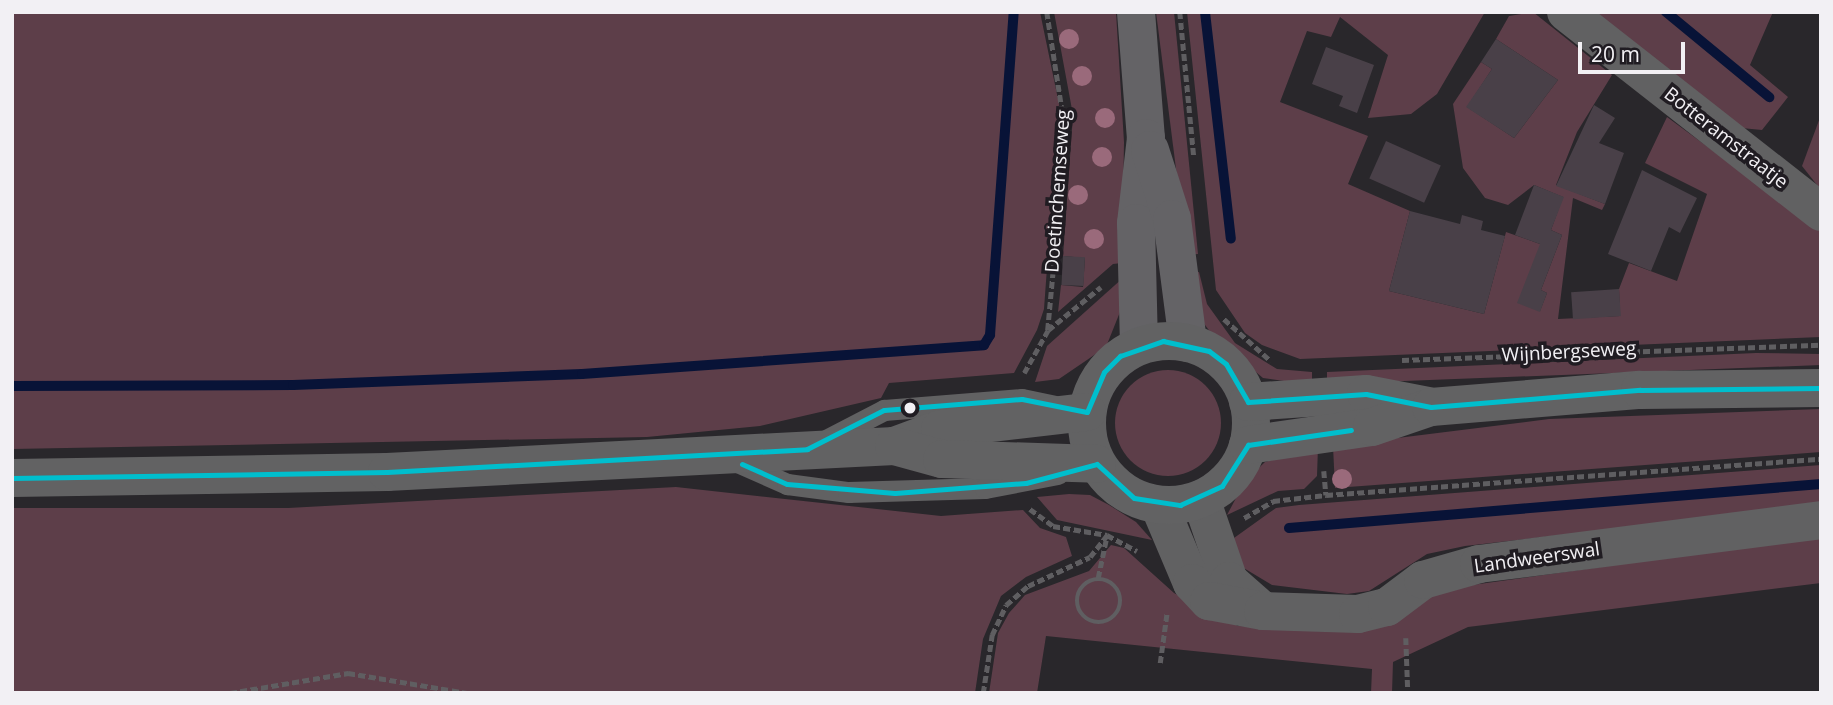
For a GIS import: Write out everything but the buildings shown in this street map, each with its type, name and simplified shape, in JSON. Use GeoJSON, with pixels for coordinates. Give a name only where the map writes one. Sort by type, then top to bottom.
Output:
{"type":"FeatureCollection","features":[{"type":"Feature","properties":{"kind":"main road"},"geometry":{"type":"LineString","coordinates":[[1188,343],[1226,364],[1248,402],[1248,445],[1238,467],[1201,499],[1159,505],[1113,484],[1097,464],[1088,439],[1087,412],[1104,372],[1139,346],[1188,343]]}},
{"type":"Feature","properties":{"kind":"main road"},"geometry":{"type":"LineString","coordinates":[[1248,445],[1372,427],[1430,407],[1640,390],[1821,388]]}},
{"type":"Feature","properties":{"kind":"main road"},"geometry":{"type":"LineString","coordinates":[[1248,402],[1366,394],[1430,407]]}},
{"type":"Feature","properties":{"kind":"main road"},"geometry":{"type":"LineString","coordinates":[[894,446],[940,429],[1087,412]]}},
{"type":"Feature","properties":{"kind":"main road"},"geometry":{"type":"LineString","coordinates":[[12,478],[387,472],[894,446],[942,459],[1097,464]]}},
{"type":"Feature","properties":{"kind":"street"},"geometry":{"type":"LineString","coordinates":[[1136,12],[1146,138],[1136,223],[1139,346]]}},
{"type":"Feature","properties":{"kind":"street","name":"Botteramstraatje"},"geometry":{"type":"LineString","coordinates":[[1566,12],[1821,212]]}},
{"type":"Feature","properties":{"kind":"street"},"geometry":{"type":"LineString","coordinates":[[1146,138],[1172,219],[1188,343]]}},
{"type":"Feature","properties":{"kind":"street"},"geometry":{"type":"LineString","coordinates":[[1201,499],[1229,581],[1263,611]]}},
{"type":"Feature","properties":{"kind":"street"},"geometry":{"type":"LineString","coordinates":[[1159,505],[1200,594]]}},
{"type":"Feature","properties":{"kind":"street","name":"Landweerswal"},"geometry":{"type":"LineString","coordinates":[[1200,594],[1226,607],[1358,614],[1387,607],[1423,580],[1479,564],[1821,520]]}},
{"type":"Feature","properties":{"kind":"lane"},"geometry":{"type":"LineString","coordinates":[[807,449],[884,410],[1022,399],[1087,412]]}},
{"type":"Feature","properties":{"kind":"lane"},"geometry":{"type":"LineString","coordinates":[[722,455],[788,484],[895,493],[1026,483],[1097,464]]}},
{"type":"Feature","properties":{"kind":"path","name":"Doetinchemseweg"},"geometry":{"type":"LineString","coordinates":[[1047,12],[1066,135],[1048,330]]}},
{"type":"Feature","properties":{"kind":"path"},"geometry":{"type":"LineString","coordinates":[[1180,12],[1194,161]]}},
{"type":"Feature","properties":{"kind":"path"},"geometry":{"type":"LineString","coordinates":[[1217,306],[1246,344],[1283,363]]}},
{"type":"Feature","properties":{"kind":"path","name":"Wijnbergseweg"},"geometry":{"type":"LineString","coordinates":[[1394,361],[1821,345]]}},
{"type":"Feature","properties":{"kind":"path"},"geometry":{"type":"LineString","coordinates":[[1326,495],[1821,459]]}},
{"type":"Feature","properties":{"kind":"path"},"geometry":{"type":"LineString","coordinates":[[984,693],[992,635],[1006,605],[1028,586],[1090,557],[1107,535],[1098,578]]}},
{"type":"Feature","properties":{"kind":"path"},"geometry":{"type":"LineString","coordinates":[[1098,578],[1116,588],[1119,608],[1114,617],[1094,622],[1084,617],[1077,598],[1088,581],[1098,578]]}},
{"type":"Feature","properties":{"kind":"path"},"geometry":{"type":"LineString","coordinates":[[1160,663],[1168,606],[1200,594]]}},
{"type":"Feature","properties":{"kind":"path"},"geometry":{"type":"LineString","coordinates":[[1387,607],[1408,646],[1408,693]]}},
{"type":"Feature","properties":{"kind":"path"},"geometry":{"type":"LineString","coordinates":[[230,693],[348,673],[468,693]]}},
{"type":"Feature","properties":{"kind":"shaded area"},"geometry":{"type":"Polygon","coordinates":[[[12,12],[1040,12],[1059,104],[1044,309],[1037,330],[1014,373],[889,383],[881,398],[760,426],[647,437],[12,449],[12,12]]]}},
{"type":"Feature","properties":{"kind":"shaded area"},"geometry":{"type":"Polygon","coordinates":[[[1054,12],[1116,12],[1124,142],[1122,263],[1113,264],[1058,312],[1061,285],[1083,287],[1085,258],[1063,256],[1073,115],[1054,12]]]}},
{"type":"Feature","properties":{"kind":"shaded area"},"geometry":{"type":"Polygon","coordinates":[[[1156,12],[1174,12],[1198,254],[1187,255],[1156,12]]]}},
{"type":"Feature","properties":{"kind":"shaded area"},"geometry":{"type":"Polygon","coordinates":[[[1187,12],[1485,12],[1437,94],[1411,114],[1368,118],[1388,55],[1340,17],[1331,37],[1307,31],[1280,102],[1368,136],[1348,184],[1410,211],[1389,291],[1484,314],[1506,232],[1540,244],[1540,311],[1547,293],[1541,290],[1562,235],[1551,230],[1563,197],[1534,185],[1508,205],[1485,198],[1463,168],[1453,104],[1481,62],[1492,69],[1467,107],[1514,138],[1558,80],[1496,39],[1509,16],[1533,12],[1612,75],[1577,132],[1556,185],[1605,204],[1602,210],[1573,198],[1558,319],[1620,316],[1619,289],[1629,263],[1677,281],[1707,194],[1645,163],[1667,117],[1821,230],[1821,337],[1300,359],[1262,345],[1245,333],[1216,290],[1187,12]]]}},
{"type":"Feature","properties":{"kind":"shaded area"},"geometry":{"type":"Polygon","coordinates":[[[1585,12],[1773,12],[1750,65],[1788,97],[1762,130],[1731,127],[1585,12]]]}},
{"type":"Feature","properties":{"kind":"shaded area"},"geometry":{"type":"Polygon","coordinates":[[[1821,115],[1821,190],[1802,166],[1821,115]]]}},
{"type":"Feature","properties":{"kind":"shaded area"},"geometry":{"type":"Polygon","coordinates":[[[1199,272],[1207,304],[1235,343],[1277,369],[1312,372],[1312,385],[1263,378],[1214,337],[1202,321],[1189,273],[1199,272]]]}},
{"type":"Feature","properties":{"kind":"shaded area"},"geometry":{"type":"Polygon","coordinates":[[[1124,277],[1122,307],[1106,347],[1059,379],[1035,382],[1047,346],[1124,277]]]}},
{"type":"Feature","properties":{"kind":"shaded area"},"geometry":{"type":"Polygon","coordinates":[[[1756,353],[1821,354],[1821,365],[1327,384],[1327,372],[1756,353]]]}},
{"type":"Feature","properties":{"kind":"shaded area"},"geometry":{"type":"Polygon","coordinates":[[[1168,370],[1188,374],[1206,385],[1217,403],[1221,423],[1217,443],[1206,461],[1188,472],[1168,476],[1148,472],[1130,461],[1119,443],[1115,423],[1119,403],[1130,385],[1148,374],[1168,370]]]}},
{"type":"Feature","properties":{"kind":"shaded area"},"geometry":{"type":"Polygon","coordinates":[[[1821,409],[1821,452],[1335,488],[1333,446],[1549,419],[1821,409]]]}},
{"type":"Feature","properties":{"kind":"shaded area"},"geometry":{"type":"Polygon","coordinates":[[[1318,447],[1317,476],[1304,489],[1278,491],[1227,515],[1245,481],[1265,462],[1318,447]]]}},
{"type":"Feature","properties":{"kind":"shaded area"},"geometry":{"type":"Polygon","coordinates":[[[1821,465],[1821,505],[1465,546],[1427,554],[1369,591],[1347,594],[1272,585],[1242,567],[1234,538],[1276,508],[1299,505],[1821,465]]]}},
{"type":"Feature","properties":{"kind":"shaded area"},"geometry":{"type":"Polygon","coordinates":[[[676,487],[941,516],[1023,510],[1040,528],[1066,537],[1072,556],[1026,577],[1001,596],[983,639],[975,693],[12,693],[12,508],[288,508],[676,487]]]}},
{"type":"Feature","properties":{"kind":"shaded area"},"geometry":{"type":"Polygon","coordinates":[[[1090,495],[1109,505],[1136,522],[1152,540],[1057,520],[1037,497],[1090,495]]]}},
{"type":"Feature","properties":{"kind":"shaded area"},"geometry":{"type":"Polygon","coordinates":[[[1821,536],[1821,583],[1468,627],[1393,662],[1392,693],[1371,693],[1372,669],[1046,636],[1037,693],[989,693],[998,633],[1009,613],[1025,595],[1089,571],[1111,545],[1124,548],[1174,593],[1238,626],[1371,629],[1442,591],[1465,586],[1821,536]]]}},
{"type":"Feature","properties":{"kind":"waterway"},"geometry":{"type":"LineString","coordinates":[[12,386],[293,385],[582,374],[984,345],[990,335],[1014,12]]}},
{"type":"Feature","properties":{"kind":"waterway"},"geometry":{"type":"LineString","coordinates":[[1205,12],[1231,239]]}},
{"type":"Feature","properties":{"kind":"waterway"},"geometry":{"type":"LineString","coordinates":[[1666,12],[1769,97]]}},
{"type":"Feature","properties":{"kind":"waterway"},"geometry":{"type":"LineString","coordinates":[[1289,528],[1821,484]]}},
{"type":"Feature","properties":{"kind":"transit line"},"geometry":{"type":"LineString","coordinates":[[12,478],[387,472],[807,449],[884,410],[1022,399],[1087,412],[1104,372],[1120,356],[1163,341],[1209,351],[1226,364],[1248,402],[1366,394],[1431,407],[1640,390],[1821,388]]}},
{"type":"Feature","properties":{"kind":"transit line"},"geometry":{"type":"LineString","coordinates":[[742,464],[787,484],[895,493],[1026,483],[1097,464],[1134,498],[1180,505],[1222,486],[1248,445],[1351,430]]}}]}
